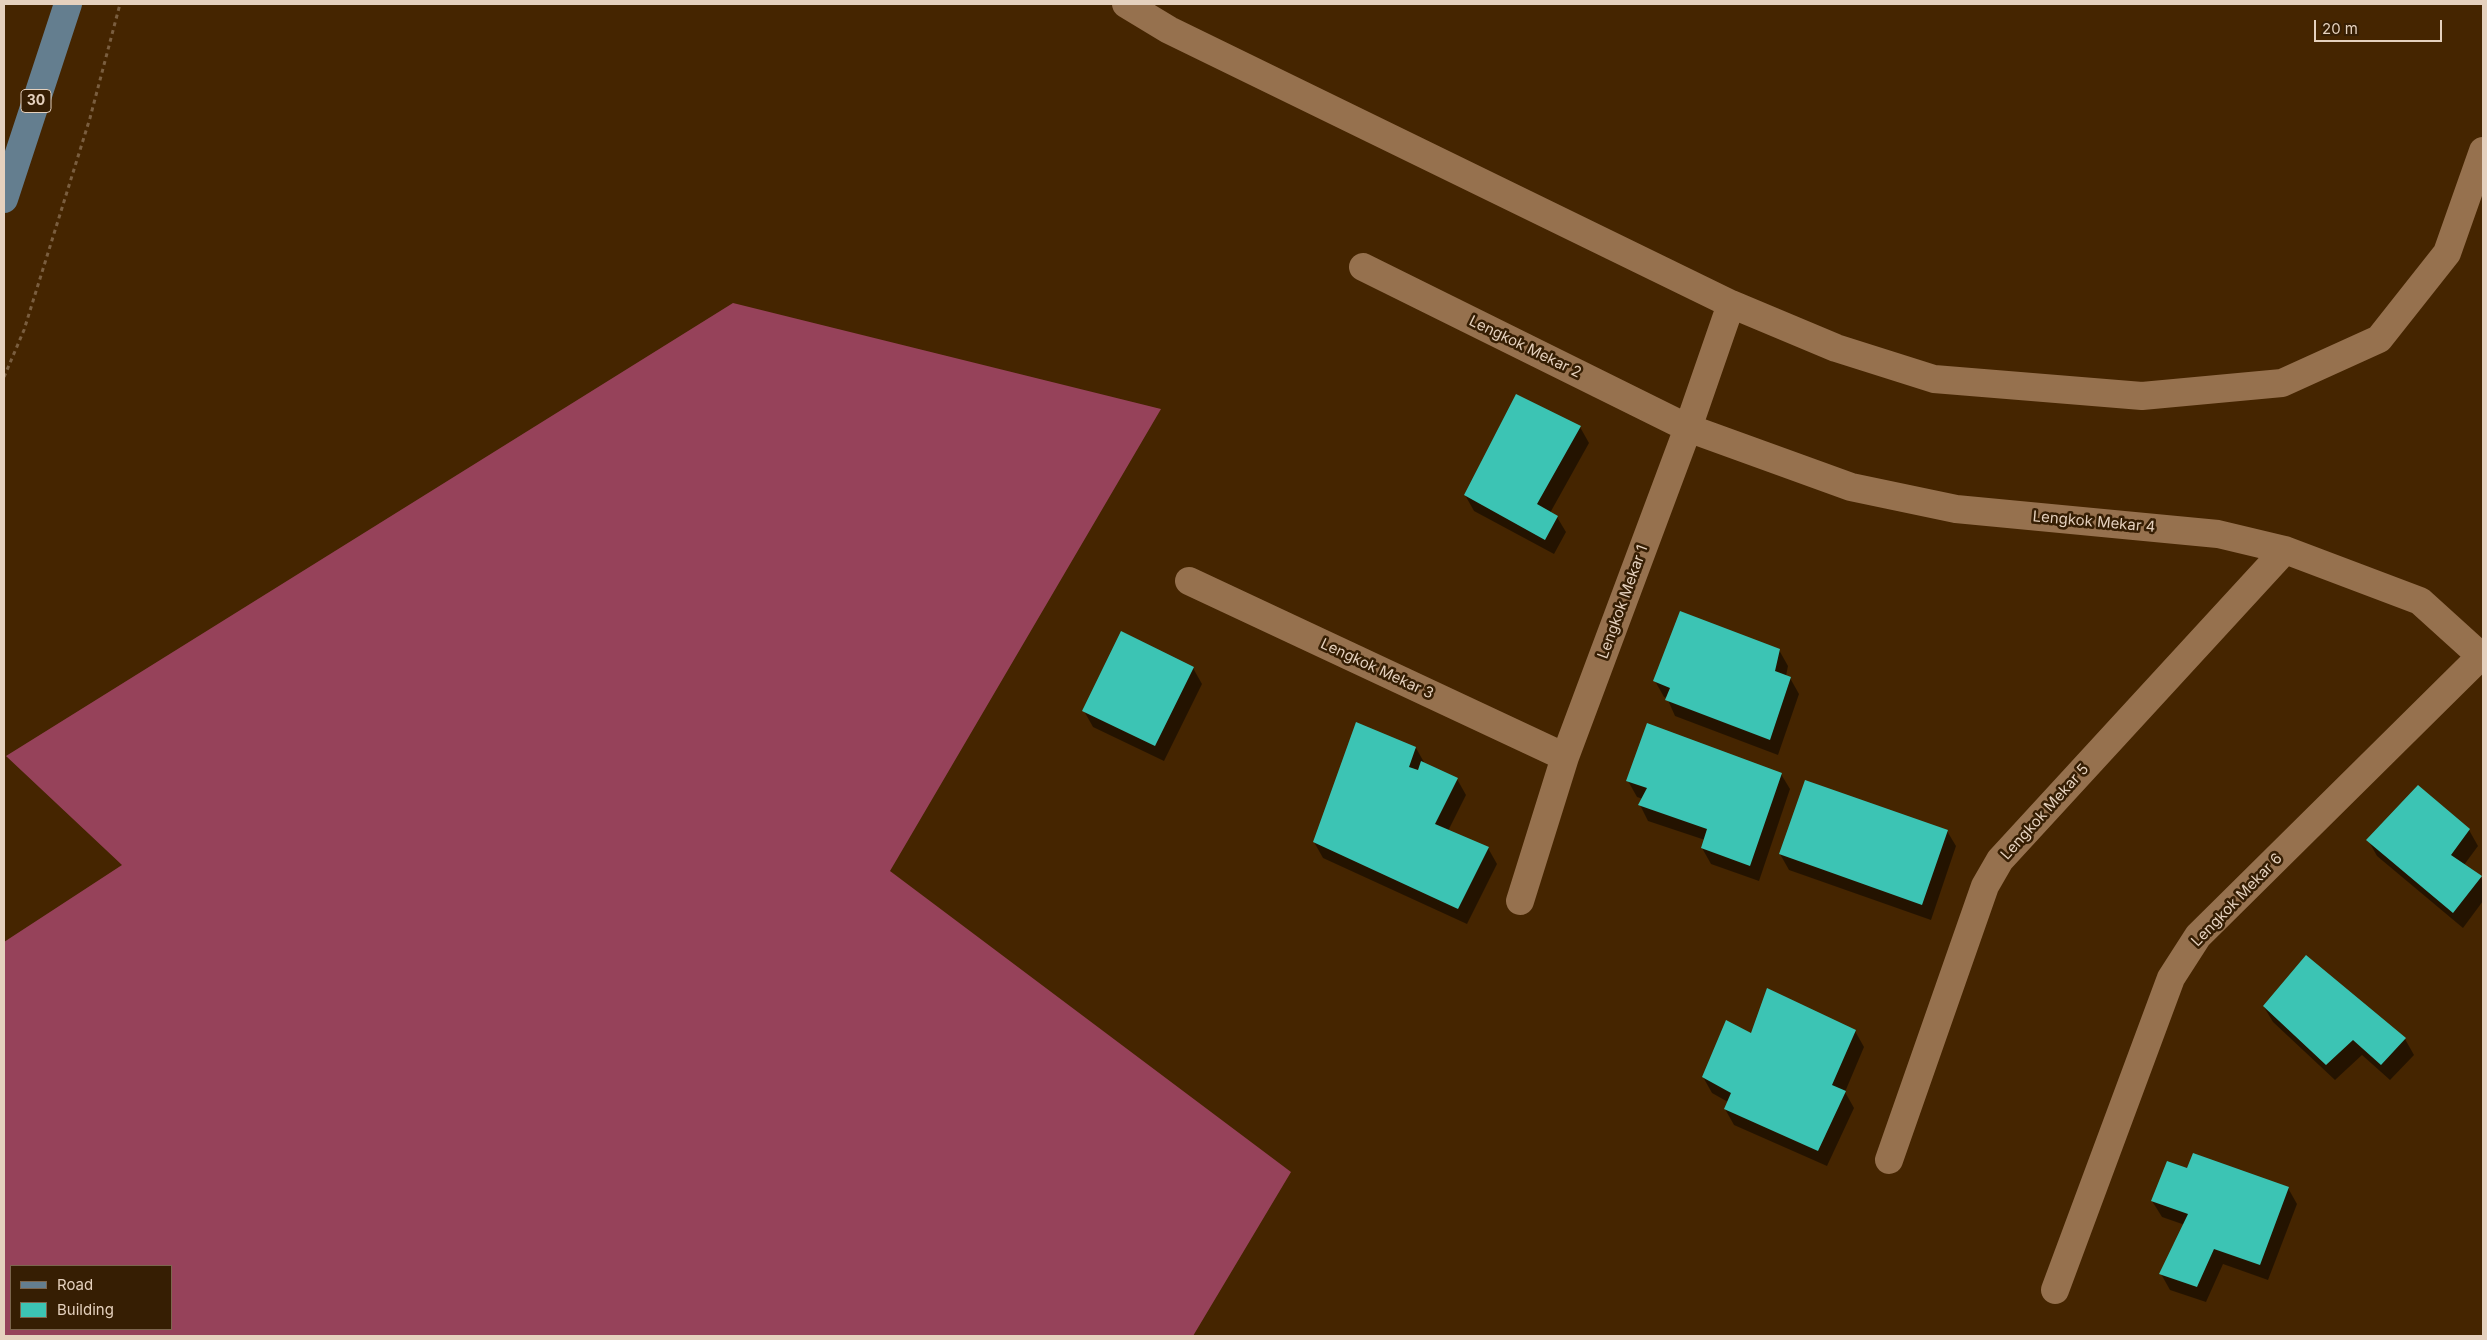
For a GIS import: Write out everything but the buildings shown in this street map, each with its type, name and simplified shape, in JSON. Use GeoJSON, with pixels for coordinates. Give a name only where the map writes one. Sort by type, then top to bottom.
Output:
{"type":"FeatureCollection","features":[{"type":"Feature","properties":{"kind":"main road","name":"30"},"geometry":{"type":"LineString","coordinates":[[4,199],[68,4]]}},
{"type":"Feature","properties":{"kind":"street"},"geometry":{"type":"LineString","coordinates":[[1126,4],[1169,30],[1731,304],[1836,348],[1934,379],[2142,396],[2282,383],[2378,339],[2448,254],[2483,151]]}},
{"type":"Feature","properties":{"kind":"street","name":"Lengkok Mekar 2"},"geometry":{"type":"LineString","coordinates":[[1363,267],[1688,428]]}},
{"type":"Feature","properties":{"kind":"street","name":"Lengkok Mekar 1"},"geometry":{"type":"LineString","coordinates":[[1520,901],[1565,757],[1688,428],[1731,304]]}},
{"type":"Feature","properties":{"kind":"street","name":"Lengkok Mekar 4"},"geometry":{"type":"LineString","coordinates":[[1688,428],[1852,487],[1956,509],[2218,534],[2285,550],[2420,601],[2482,657]]}},
{"type":"Feature","properties":{"kind":"street","name":"Lengkok Mekar 5"},"geometry":{"type":"LineString","coordinates":[[1888,1160],[1985,886],[2000,860],[2285,550]]}},
{"type":"Feature","properties":{"kind":"street","name":"Lengkok Mekar 3"},"geometry":{"type":"LineString","coordinates":[[1189,581],[1565,757]]}},
{"type":"Feature","properties":{"kind":"street","name":"Lengkok Mekar 6"},"geometry":{"type":"LineString","coordinates":[[2055,1290],[2170,978],[2198,936],[2482,657]]}},
{"type":"Feature","properties":{"kind":"path"},"geometry":{"type":"LineString","coordinates":[[4,377],[24,330],[90,118],[120,4]]}},
{"type":"Feature","properties":{"kind":"shaded area"},"geometry":{"type":"Polygon","coordinates":[[[733,303],[1161,409],[890,871],[1291,1172],[1193,1336],[4,1336],[4,942],[122,865],[6,756],[733,303]]]}}]}
